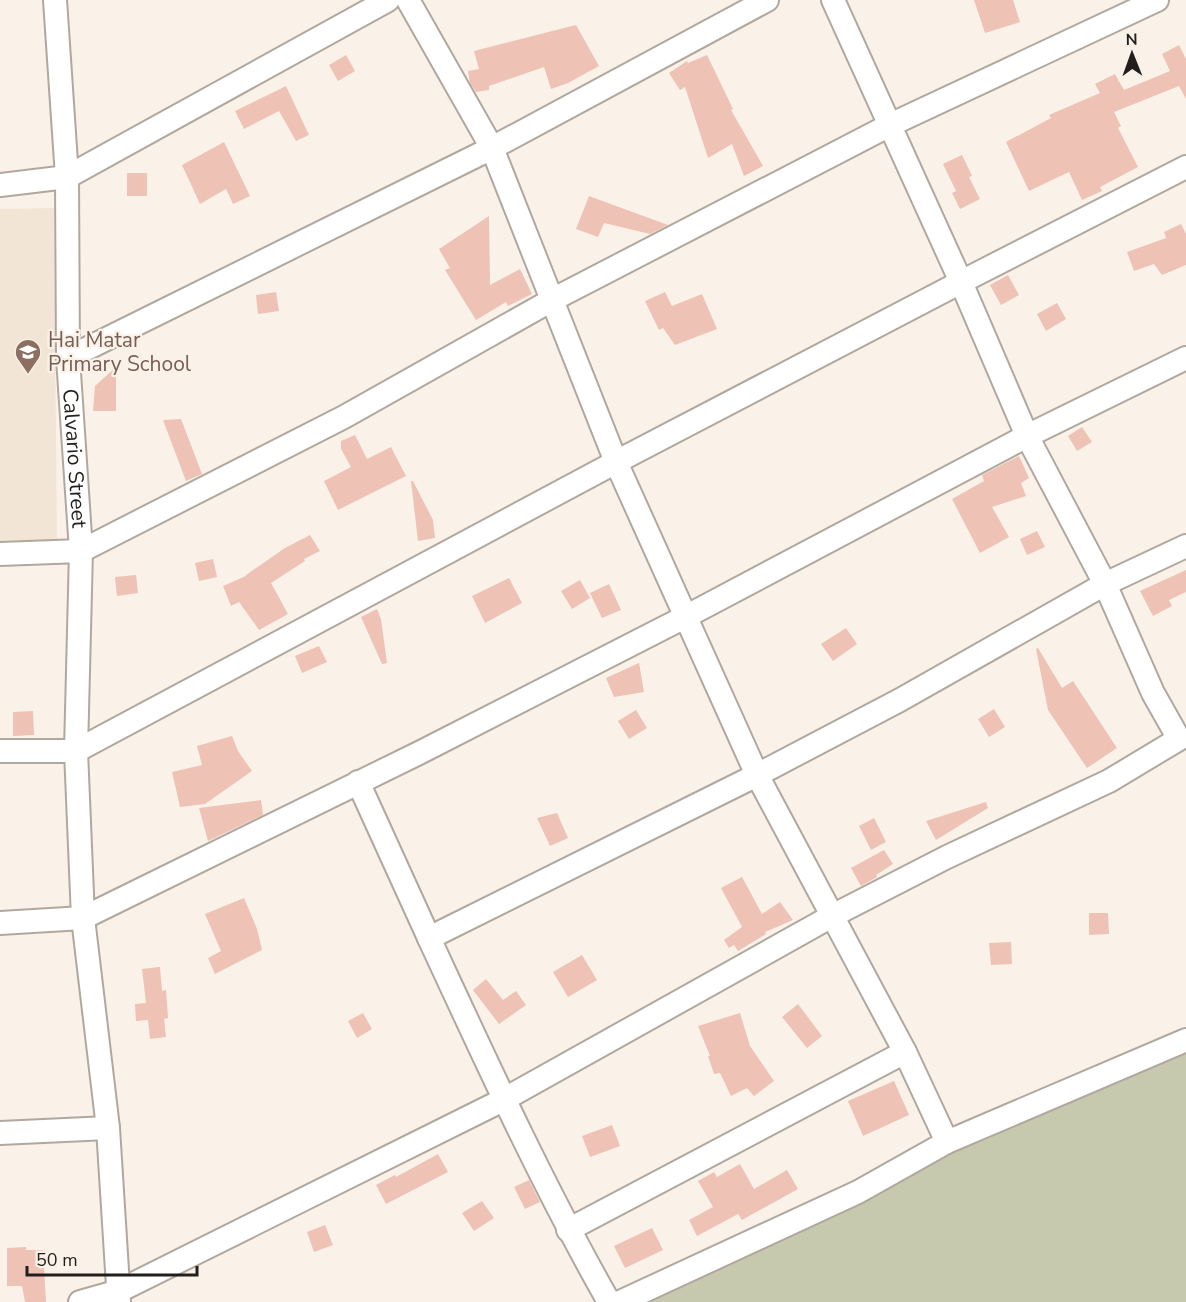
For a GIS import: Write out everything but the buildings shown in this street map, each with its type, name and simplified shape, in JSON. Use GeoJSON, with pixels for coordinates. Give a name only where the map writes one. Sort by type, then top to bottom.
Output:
{"type":"FeatureCollection","features":[{"type":"Feature","properties":{"kind":"street","name":"Calvario Street"},"geometry":{"type":"LineString","coordinates":[[55,0],[67,177],[68,358],[81,551],[76,751],[83,918],[108,1128],[119,1296]]}},
{"type":"Feature","properties":{"kind":"street"},"geometry":{"type":"LineString","coordinates":[[0,185],[67,177],[388,0]]}},
{"type":"Feature","properties":{"kind":"street"},"geometry":{"type":"LineString","coordinates":[[408,0],[492,148],[616,462],[757,775],[905,1052],[947,1142]]}},
{"type":"Feature","properties":{"kind":"street"},"geometry":{"type":"LineString","coordinates":[[68,358],[492,148],[767,0]]}},
{"type":"Feature","properties":{"kind":"street"},"geometry":{"type":"LineString","coordinates":[[80,1302],[119,1296],[503,1100],[832,916],[947,857],[1109,781],[1182,737],[1153,693],[1105,584],[1027,436],[961,282],[833,0]]}},
{"type":"Feature","properties":{"kind":"street"},"geometry":{"type":"LineString","coordinates":[[0,554],[81,551],[344,417],[552,300],[890,125],[1157,0]]}},
{"type":"Feature","properties":{"kind":"street"},"geometry":{"type":"LineString","coordinates":[[0,751],[76,751],[616,462],[1186,167]]}},
{"type":"Feature","properties":{"kind":"street"},"geometry":{"type":"LineString","coordinates":[[0,923],[83,918],[687,616],[1027,436],[1186,358]]}},
{"type":"Feature","properties":{"kind":"street"},"geometry":{"type":"LineString","coordinates":[[429,938],[757,775],[900,700],[1105,584],[1186,546]]}},
{"type":"Feature","properties":{"kind":"street"},"geometry":{"type":"LineString","coordinates":[[358,782],[503,1100],[568,1230],[609,1302]]}},
{"type":"Feature","properties":{"kind":"street"},"geometry":{"type":"LineString","coordinates":[[620,1302],[858,1192],[947,1142],[1186,1040]]}},
{"type":"Feature","properties":{"kind":"street"},"geometry":{"type":"LineString","coordinates":[[568,1230],[905,1052]]}},
{"type":"Feature","properties":{"kind":"street"},"geometry":{"type":"LineString","coordinates":[[0,1133],[108,1128]]}},
{"type":"Feature","properties":{"kind":"shaded area","name":"Hai Matar Primary School"},"geometry":{"type":"Polygon","coordinates":[[[54,208],[57,542],[0,543],[0,209],[54,208]]]}},
{"type":"Feature","properties":{"kind":"green space"},"geometry":{"type":"Polygon","coordinates":[[[1186,1036],[1186,1302],[612,1302],[1186,1036]]]}},
{"type":"Feature","properties":{"kind":"place","name":"Hai Matar Primary School"},"geometry":{"type":"Point","coordinates":[28,375]}}]}
